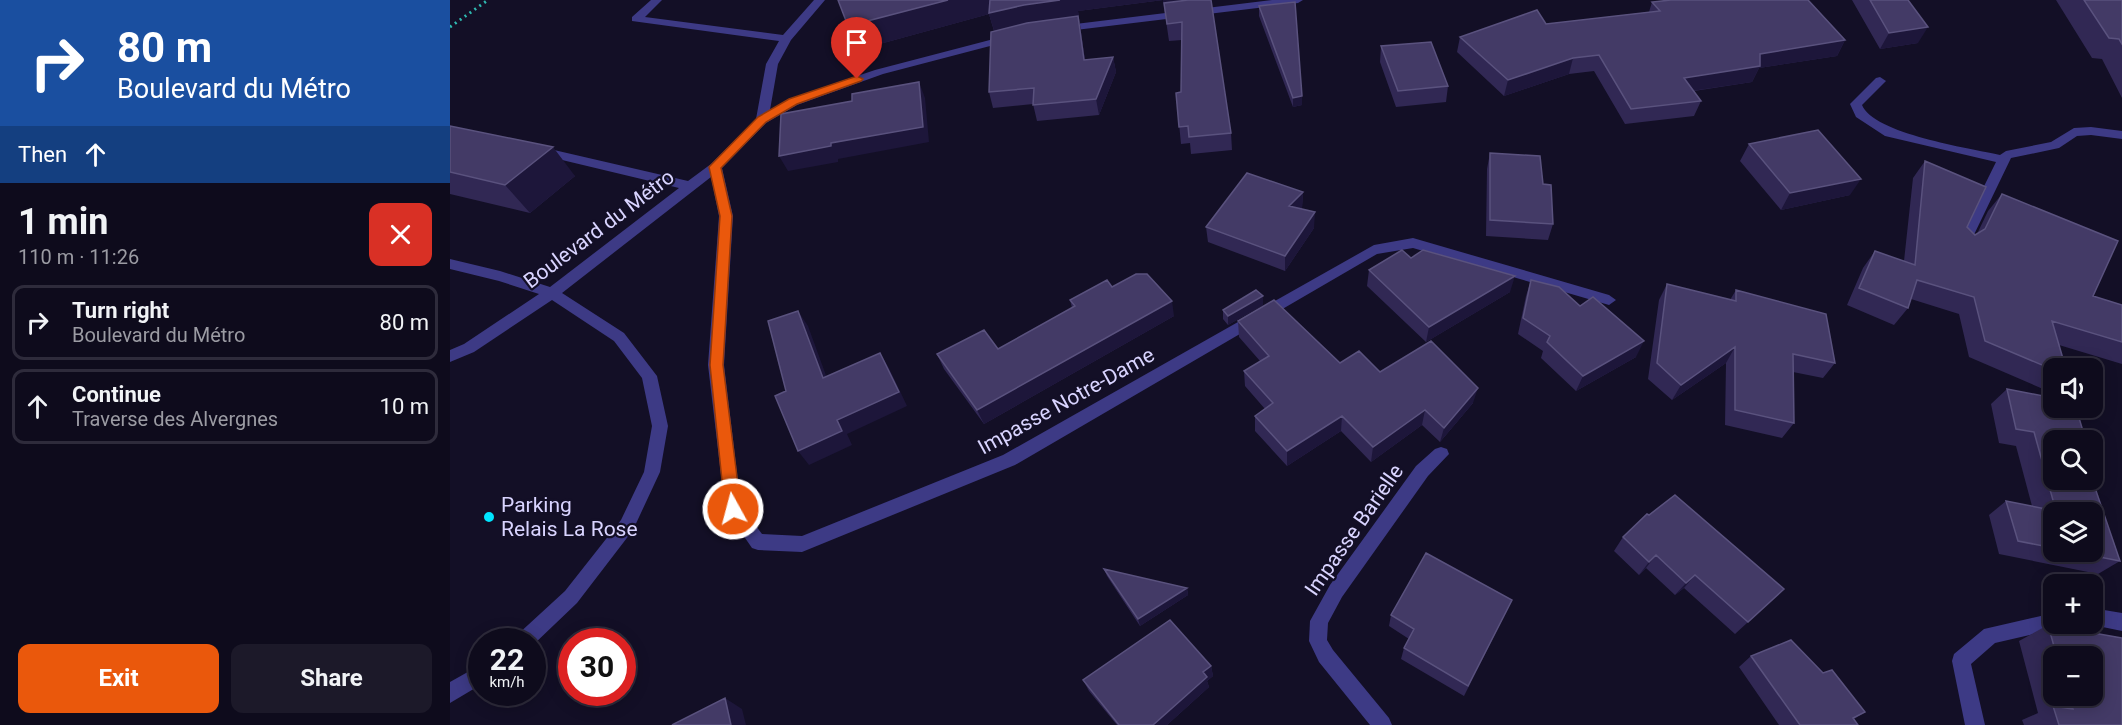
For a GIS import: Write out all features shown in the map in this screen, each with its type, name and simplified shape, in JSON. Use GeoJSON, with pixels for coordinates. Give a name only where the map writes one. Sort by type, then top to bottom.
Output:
{"type":"FeatureCollection","features":[{"type":"Feature","properties":{"kind":"street"},"geometry":{"type":"LineString","coordinates":[[657,0],[636,19],[786,39]]}},
{"type":"Feature","properties":{"kind":"street"},"geometry":{"type":"LineString","coordinates":[[762,120],[772,64],[786,39],[820,0]]}},
{"type":"Feature","properties":{"kind":"street"},"geometry":{"type":"LineString","coordinates":[[1052,30],[1215,4],[1298,0]]}},
{"type":"Feature","properties":{"kind":"street","name":"Boulevard du Métro"},"geometry":{"type":"LineString","coordinates":[[450,356],[470,348],[552,293],[715,167],[762,120],[793,102],[879,72],[1020,36]]}},
{"type":"Feature","properties":{"kind":"street"},"geometry":{"type":"LineString","coordinates":[[1880,81],[1856,104],[1860,114],[1889,133],[2004,160]]}},
{"type":"Feature","properties":{"kind":"street"},"geometry":{"type":"LineString","coordinates":[[1962,246],[2006,154],[2055,145],[2074,132],[2091,131],[2122,135]]}},
{"type":"Feature","properties":{"kind":"street"},"geometry":{"type":"LineString","coordinates":[[530,149],[690,186]]}},
{"type":"Feature","properties":{"kind":"street","name":"Impasse Notre-Dame"},"geometry":{"type":"LineString","coordinates":[[715,167],[726,216],[716,365],[733,509],[758,542],[802,544],[1009,460],[1374,250],[1413,243],[1609,300]]}},
{"type":"Feature","properties":{"kind":"street"},"geometry":{"type":"LineString","coordinates":[[450,264],[500,276],[552,293],[619,337],[650,376],[660,426],[652,472],[627,525],[571,597],[538,628]]}},
{"type":"Feature","properties":{"kind":"street","name":"Impasse Barielle"},"geometry":{"type":"LineString","coordinates":[[1382,725],[1326,656],[1318,641],[1319,621],[1336,591],[1422,471],[1440,454]]}},
{"type":"Feature","properties":{"kind":"street"},"geometry":{"type":"LineString","coordinates":[[2103,619],[2122,622]]}},
{"type":"Feature","properties":{"kind":"street"},"geometry":{"type":"LineString","coordinates":[[1975,725],[1961,661],[1989,635],[2043,624]]}},
{"type":"Feature","properties":{"kind":"street"},"geometry":{"type":"LineString","coordinates":[[450,693],[468,682]]}},
{"type":"Feature","properties":{"kind":"path"},"geometry":{"type":"LineString","coordinates":[[450,27],[488,0]]}},
{"type":"Feature","properties":{"kind":"building"},"geometry":{"type":"Polygon","coordinates":[[[838,0],[948,0],[848,26],[838,0]]]}},
{"type":"Feature","properties":{"kind":"building"},"geometry":{"type":"Polygon","coordinates":[[[990,0],[1060,0],[989,13],[990,0]]]}},
{"type":"Feature","properties":{"kind":"building"},"geometry":{"type":"Polygon","coordinates":[[[1211,0],[1231,133],[1189,137],[1188,126],[1179,127],[1176,93],[1181,92],[1182,22],[1167,24],[1164,3],[1211,0]]]}},
{"type":"Feature","properties":{"kind":"building"},"geometry":{"type":"Polygon","coordinates":[[[1808,0],[1845,40],[1760,54],[1760,66],[1684,78],[1701,101],[1631,109],[1599,55],[1573,58],[1508,80],[1460,37],[1537,10],[1546,24],[1660,11],[1652,2],[1808,0]]]}},
{"type":"Feature","properties":{"kind":"building"},"geometry":{"type":"Polygon","coordinates":[[[1870,0],[1908,0],[1928,27],[1889,33],[1870,0]]]}},
{"type":"Feature","properties":{"kind":"building"},"geometry":{"type":"Polygon","coordinates":[[[2084,0],[2122,0],[2122,44],[2119,39],[2109,38],[2084,0]]]}},
{"type":"Feature","properties":{"kind":"building"},"geometry":{"type":"Polygon","coordinates":[[[1295,2],[1302,96],[1293,98],[1259,6],[1295,2]]]}},
{"type":"Feature","properties":{"kind":"building"},"geometry":{"type":"Polygon","coordinates":[[[1078,16],[1084,60],[1113,57],[1096,99],[1033,105],[1034,88],[989,92],[991,32],[1027,23],[1078,16]]]}},
{"type":"Feature","properties":{"kind":"building"},"geometry":{"type":"Polygon","coordinates":[[[1431,42],[1448,86],[1398,91],[1381,46],[1431,42]]]}},
{"type":"Feature","properties":{"kind":"building"},"geometry":{"type":"Polygon","coordinates":[[[919,82],[923,127],[831,143],[831,146],[779,156],[781,114],[852,101],[852,94],[919,82]]]}},
{"type":"Feature","properties":{"kind":"building"},"geometry":{"type":"Polygon","coordinates":[[[450,126],[553,147],[505,185],[450,172],[450,126]]]}},
{"type":"Feature","properties":{"kind":"building"},"geometry":{"type":"Polygon","coordinates":[[[1818,130],[1861,179],[1790,193],[1749,144],[1818,130]]]}},
{"type":"Feature","properties":{"kind":"building"},"geometry":{"type":"Polygon","coordinates":[[[1490,153],[1540,156],[1543,184],[1551,185],[1553,224],[1490,220],[1490,153]]]}},
{"type":"Feature","properties":{"kind":"building"},"geometry":{"type":"Polygon","coordinates":[[[1925,161],[1986,187],[1967,227],[1975,235],[1985,229],[2002,194],[2118,241],[2093,296],[2122,305],[2122,342],[2052,321],[2063,358],[2043,358],[2043,365],[1985,341],[1974,297],[1917,280],[1908,308],[1859,288],[1875,251],[1915,265],[1925,161]]]}},
{"type":"Feature","properties":{"kind":"building"},"geometry":{"type":"Polygon","coordinates":[[[1247,173],[1303,192],[1289,206],[1315,212],[1285,256],[1206,227],[1247,173]]]}},
{"type":"Feature","properties":{"kind":"building"},"geometry":{"type":"Polygon","coordinates":[[[1402,250],[1411,258],[1423,250],[1515,276],[1429,327],[1369,270],[1402,250]]]}},
{"type":"Feature","properties":{"kind":"building"},"geometry":{"type":"Polygon","coordinates":[[[1136,274],[1147,274],[1172,301],[977,410],[937,354],[984,330],[998,349],[1075,306],[1070,300],[1107,280],[1112,287],[1136,274]]]}},
{"type":"Feature","properties":{"kind":"building"},"geometry":{"type":"Polygon","coordinates":[[[1531,280],[1559,287],[1580,306],[1593,297],[1644,341],[1583,376],[1547,342],[1550,336],[1523,318],[1531,280]]]}},
{"type":"Feature","properties":{"kind":"building"},"geometry":{"type":"Polygon","coordinates":[[[1667,284],[1736,301],[1736,290],[1826,314],[1835,363],[1793,354],[1794,423],[1735,410],[1735,347],[1681,385],[1657,363],[1667,284]]]}},
{"type":"Feature","properties":{"kind":"building"},"geometry":{"type":"Polygon","coordinates":[[[1256,290],[1263,296],[1228,316],[1223,310],[1256,290]]]}},
{"type":"Feature","properties":{"kind":"building"},"geometry":{"type":"Polygon","coordinates":[[[1274,300],[1340,363],[1359,351],[1380,372],[1431,341],[1478,388],[1444,428],[1425,410],[1373,447],[1342,416],[1287,451],[1255,416],[1273,403],[1244,371],[1269,356],[1238,321],[1274,300]]]}},
{"type":"Feature","properties":{"kind":"building"},"geometry":{"type":"Polygon","coordinates":[[[798,311],[823,378],[880,353],[899,392],[837,420],[842,431],[798,451],[775,396],[786,391],[768,321],[798,311]]]}},
{"type":"Feature","properties":{"kind":"building"},"geometry":{"type":"Polygon","coordinates":[[[2007,389],[2043,396],[2043,418],[2079,418],[2083,430],[2043,430],[2043,464],[2034,432],[2016,429],[2007,389]]]}},
{"type":"Feature","properties":{"kind":"building"},"geometry":{"type":"Polygon","coordinates":[[[2050,490],[2096,490],[2100,502],[2053,502],[2050,490]]]}},
{"type":"Feature","properties":{"kind":"building"},"geometry":{"type":"Polygon","coordinates":[[[1675,495],[1784,589],[1748,622],[1695,575],[1686,583],[1656,555],[1649,562],[1623,537],[1647,514],[1649,515],[1675,495]]]}},
{"type":"Feature","properties":{"kind":"building"},"geometry":{"type":"Polygon","coordinates":[[[2006,501],[2043,508],[2043,546],[2018,541],[2006,501]]]}},
{"type":"Feature","properties":{"kind":"building"},"geometry":{"type":"Polygon","coordinates":[[[2103,511],[2120,561],[2103,558],[2103,511]]]}},
{"type":"Feature","properties":{"kind":"building"},"geometry":{"type":"Polygon","coordinates":[[[1426,553],[1512,600],[1468,686],[1404,648],[1414,629],[1391,615],[1426,553]]]}},
{"type":"Feature","properties":{"kind":"building"},"geometry":{"type":"Polygon","coordinates":[[[1104,569],[1187,588],[1138,619],[1104,569]]]}},
{"type":"Feature","properties":{"kind":"building"},"geometry":{"type":"Polygon","coordinates":[[[1170,620],[1211,666],[1203,672],[1207,677],[1153,725],[1119,725],[1083,680],[1170,620]]]}},
{"type":"Feature","properties":{"kind":"building"},"geometry":{"type":"Polygon","coordinates":[[[2051,634],[2099,634],[2122,638],[2122,725],[2059,725],[2053,706],[2073,709],[2072,706],[2103,706],[2103,646],[2054,646],[2051,634]]]}},
{"type":"Feature","properties":{"kind":"building"},"geometry":{"type":"Polygon","coordinates":[[[1791,640],[1823,673],[1832,670],[1865,712],[1853,718],[1858,725],[1800,725],[1751,656],[1791,640]]]}},
{"type":"Feature","properties":{"kind":"building"},"geometry":{"type":"Polygon","coordinates":[[[725,698],[731,725],[672,725],[725,698]]]}},
{"type":"Feature","properties":{"kind":"place","name":"Parking Relais La Rose"},"geometry":{"type":"Point","coordinates":[489,517]}},
{"type":"Feature","properties":{"kind":"route"},"geometry":{"type":"LineString","coordinates":[[733,509],[716,365],[726,216],[715,167],[762,120],[793,102],[857,79]]}}]}
